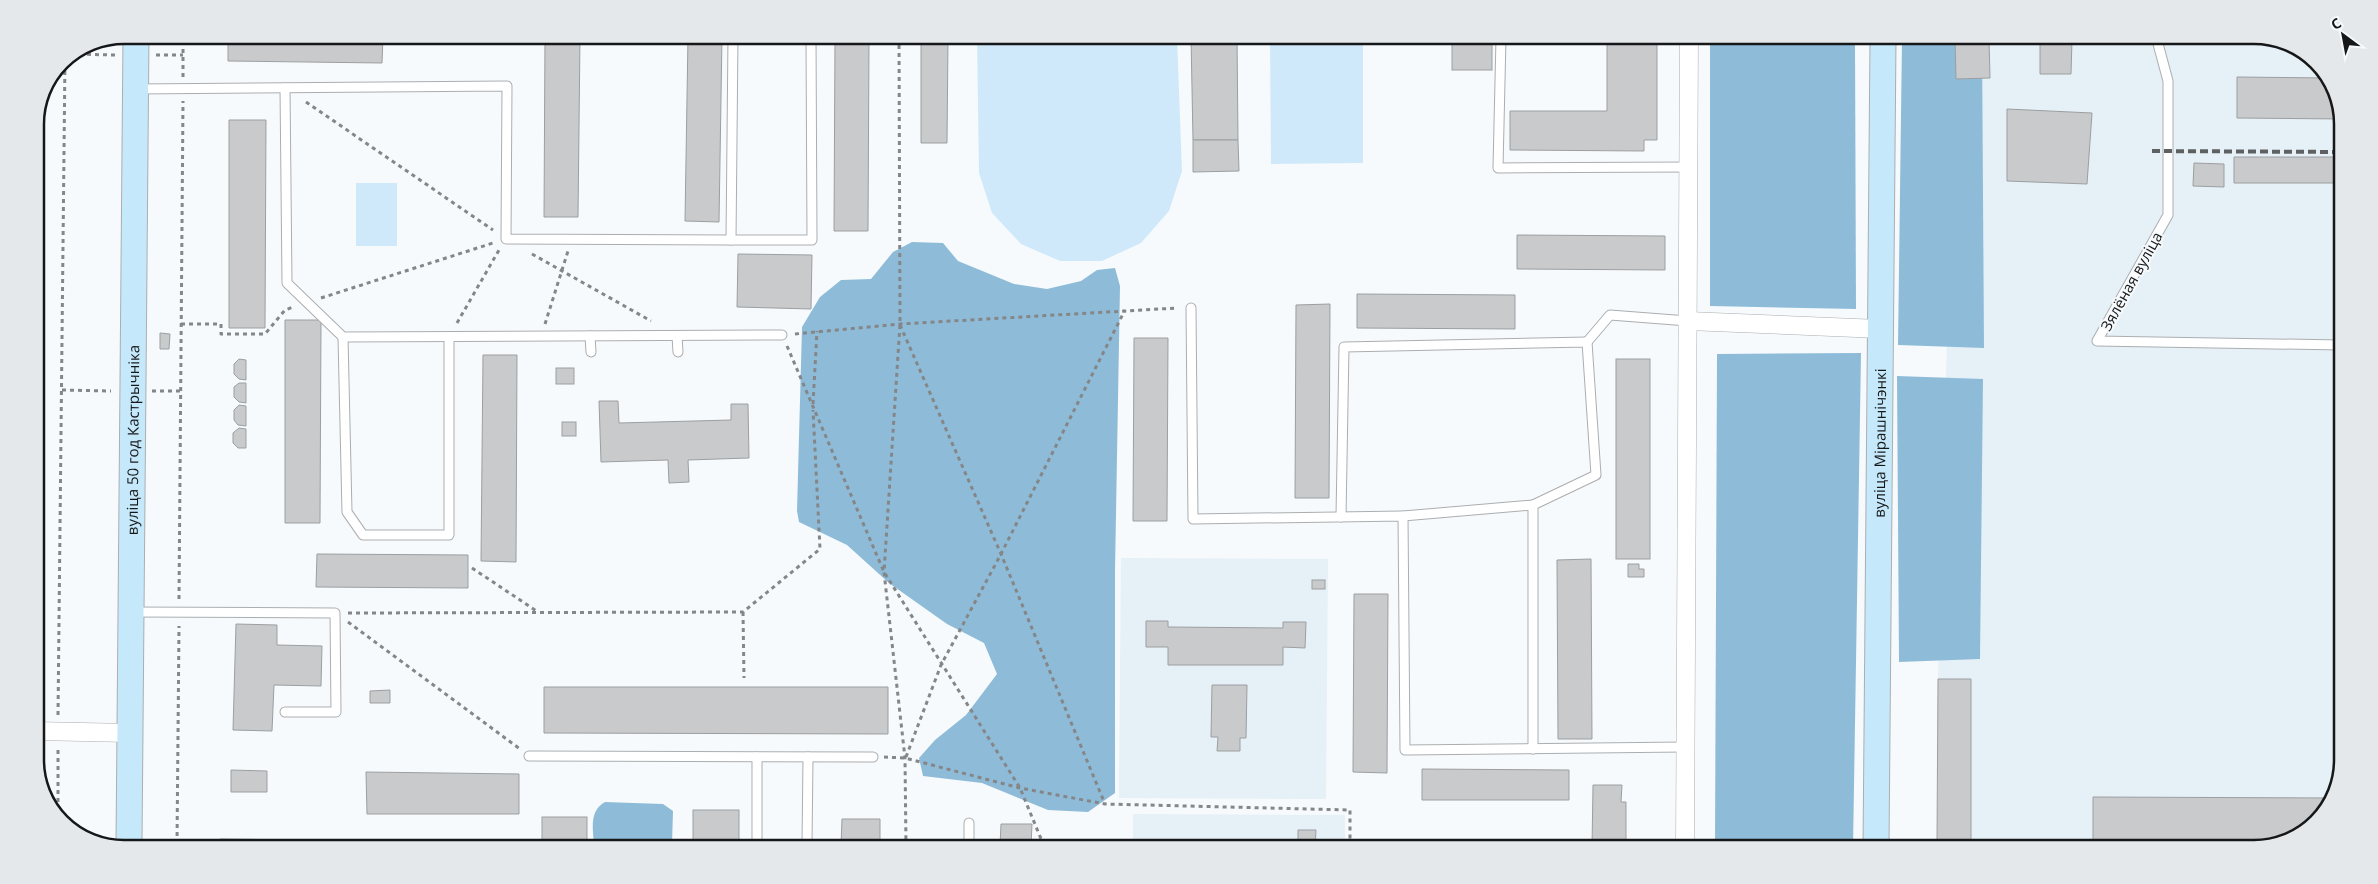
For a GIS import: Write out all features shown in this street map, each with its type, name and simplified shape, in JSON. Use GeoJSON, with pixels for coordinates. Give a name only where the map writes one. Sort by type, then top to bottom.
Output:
{"type":"FeatureCollection","features":[{"type":"Feature","properties":{"kind":"street","name":"вуліца 50 год Кастрычніка"},"geometry":{"type":"LineString","coordinates":[[129,840],[136,44]]}},
{"type":"Feature","properties":{"kind":"street"},"geometry":{"type":"LineString","coordinates":[[1685,840],[1684,746],[1690,167],[1689,44]]}},
{"type":"Feature","properties":{"kind":"street","name":"вуліца Мірашнічэнкі"},"geometry":{"type":"LineString","coordinates":[[1876,840],[1883,44]]}},
{"type":"Feature","properties":{"kind":"street"},"geometry":{"type":"LineString","coordinates":[[1688,320],[1880,329]]}},
{"type":"Feature","properties":{"kind":"street"},"geometry":{"type":"LineString","coordinates":[[44,731],[130,733]]}},
{"type":"Feature","properties":{"kind":"lane"},"geometry":{"type":"LineString","coordinates":[[731,240],[733,44]]}},
{"type":"Feature","properties":{"kind":"lane"},"geometry":{"type":"LineString","coordinates":[[136,89],[507,86],[506,239],[812,240],[811,44]]}},
{"type":"Feature","properties":{"kind":"lane"},"geometry":{"type":"LineString","coordinates":[[1501,44],[1498,168],[1690,167]]}},
{"type":"Feature","properties":{"kind":"lane","name":"Зялёная вуліца"},"geometry":{"type":"LineString","coordinates":[[2158,44],[2168,81],[2168,215],[2097,341],[2334,345]]}},
{"type":"Feature","properties":{"kind":"lane"},"geometry":{"type":"LineString","coordinates":[[285,88],[287,283],[343,337],[346,512],[363,535],[449,535],[449,337]]}},
{"type":"Feature","properties":{"kind":"lane"},"geometry":{"type":"LineString","coordinates":[[1190,308],[1193,519],[1403,516],[1533,505],[1596,475],[1587,342],[1610,315],[1688,320]]}},
{"type":"Feature","properties":{"kind":"lane"},"geometry":{"type":"LineString","coordinates":[[343,337],[782,335]]}},
{"type":"Feature","properties":{"kind":"lane"},"geometry":{"type":"LineString","coordinates":[[590,336],[591,352]]}},
{"type":"Feature","properties":{"kind":"lane"},"geometry":{"type":"LineString","coordinates":[[677,336],[678,352]]}},
{"type":"Feature","properties":{"kind":"lane"},"geometry":{"type":"LineString","coordinates":[[1341,517],[1344,347],[1587,342]]}},
{"type":"Feature","properties":{"kind":"lane"},"geometry":{"type":"LineString","coordinates":[[1533,505],[1534,748]]}},
{"type":"Feature","properties":{"kind":"lane"},"geometry":{"type":"LineString","coordinates":[[1403,516],[1405,750],[1684,746]]}},
{"type":"Feature","properties":{"kind":"lane"},"geometry":{"type":"LineString","coordinates":[[131,612],[335,613],[336,712],[285,712]]}},
{"type":"Feature","properties":{"kind":"lane"},"geometry":{"type":"LineString","coordinates":[[529,756],[874,757]]}},
{"type":"Feature","properties":{"kind":"lane"},"geometry":{"type":"LineString","coordinates":[[757,757],[757,840]]}},
{"type":"Feature","properties":{"kind":"lane"},"geometry":{"type":"LineString","coordinates":[[807,840],[808,757]]}},
{"type":"Feature","properties":{"kind":"lane"},"geometry":{"type":"LineString","coordinates":[[969,840],[970,823]]}},
{"type":"Feature","properties":{"kind":"path"},"geometry":{"type":"LineString","coordinates":[[177,840],[183,44]]}},
{"type":"Feature","properties":{"kind":"path"},"geometry":{"type":"LineString","coordinates":[[899,44],[900,324],[884,572],[906,758],[906,840]]}},
{"type":"Feature","properties":{"kind":"path"},"geometry":{"type":"LineString","coordinates":[[58,806],[65,70]]}},
{"type":"Feature","properties":{"kind":"path"},"geometry":{"type":"LineString","coordinates":[[285,88],[506,239],[677,336]]}},
{"type":"Feature","properties":{"kind":"path"},"geometry":{"type":"LineString","coordinates":[[181,324],[220,324],[221,334],[265,334],[285,310],[506,239]]}},
{"type":"Feature","properties":{"kind":"path"},"geometry":{"type":"LineString","coordinates":[[449,337],[506,239]]}},
{"type":"Feature","properties":{"kind":"path"},"geometry":{"type":"LineString","coordinates":[[541,336],[572,239]]}},
{"type":"Feature","properties":{"kind":"path"},"geometry":{"type":"LineString","coordinates":[[1042,840],[1020,788],[940,665],[884,572],[782,335],[900,324],[1125,310],[1190,308]]}},
{"type":"Feature","properties":{"kind":"path"},"geometry":{"type":"LineString","coordinates":[[906,758],[940,665],[1001,554],[1125,310]]}},
{"type":"Feature","properties":{"kind":"path"},"geometry":{"type":"LineString","coordinates":[[900,324],[1001,554],[1105,804]]}},
{"type":"Feature","properties":{"kind":"path"},"geometry":{"type":"LineString","coordinates":[[335,613],[743,612],[820,549],[813,406],[817,331]]}},
{"type":"Feature","properties":{"kind":"path"},"geometry":{"type":"LineString","coordinates":[[472,568],[538,612]]}},
{"type":"Feature","properties":{"kind":"path"},"geometry":{"type":"LineString","coordinates":[[743,612],[744,678]]}},
{"type":"Feature","properties":{"kind":"path"},"geometry":{"type":"LineString","coordinates":[[335,613],[529,756]]}},
{"type":"Feature","properties":{"kind":"path"},"geometry":{"type":"LineString","coordinates":[[874,757],[906,758],[1020,788],[1105,804],[1350,810],[1350,840]]}},
{"type":"Feature","properties":{"kind":"shaded area"},"geometry":{"type":"Polygon","coordinates":[[[977,44],[1177,44],[1182,171],[1169,211],[1141,243],[1102,261],[1060,261],[1021,244],[992,213],[979,173],[977,44]]]}},
{"type":"Feature","properties":{"kind":"shaded area"},"geometry":{"type":"Polygon","coordinates":[[[1270,44],[1363,44],[1363,163],[1271,164],[1270,44]]]}},
{"type":"Feature","properties":{"kind":"shaded area"},"geometry":{"type":"Polygon","coordinates":[[[1710,44],[1855,44],[1856,309],[1710,306],[1710,44]]]}},
{"type":"Feature","properties":{"kind":"shaded area"},"geometry":{"type":"Polygon","coordinates":[[[1902,44],[1982,44],[1984,348],[1898,345],[1902,44]]]}},
{"type":"Feature","properties":{"kind":"shaded area"},"geometry":{"type":"Polygon","coordinates":[[[1955,44],[2255,44],[2270,45],[2299,57],[2318,75],[2324,84],[2332,103],[2334,118],[2334,761],[2333,776],[2324,800],[2318,809],[2299,827],[2275,838],[2265,840],[1938,840],[1938,679],[1955,44]]]}},
{"type":"Feature","properties":{"kind":"shaded area"},"geometry":{"type":"Polygon","coordinates":[[[356,183],[397,183],[397,246],[356,246],[356,183]]]}},
{"type":"Feature","properties":{"kind":"shaded area"},"geometry":{"type":"Polygon","coordinates":[[[912,242],[943,243],[958,261],[1014,284],[1047,289],[1081,281],[1097,270],[1115,268],[1120,286],[1115,571],[1115,793],[1088,812],[1048,810],[982,783],[923,776],[919,758],[935,740],[966,715],[997,674],[984,643],[947,624],[889,583],[847,545],[799,522],[797,511],[802,327],[820,297],[841,280],[871,279],[893,252],[912,242]]]}},
{"type":"Feature","properties":{"kind":"shaded area"},"geometry":{"type":"Polygon","coordinates":[[[1861,353],[1853,840],[1715,840],[1717,354],[1861,353]]]}},
{"type":"Feature","properties":{"kind":"shaded area"},"geometry":{"type":"Polygon","coordinates":[[[1897,376],[1983,379],[1980,659],[1899,662],[1897,376]]]}},
{"type":"Feature","properties":{"kind":"shaded area"},"geometry":{"type":"Polygon","coordinates":[[[1121,558],[1328,559],[1326,799],[1119,798],[1121,558]]]}},
{"type":"Feature","properties":{"kind":"shaded area"},"geometry":{"type":"Polygon","coordinates":[[[605,802],[663,804],[673,811],[672,840],[594,840],[593,820],[596,810],[605,802]]]}},
{"type":"Feature","properties":{"kind":"shaded area"},"geometry":{"type":"Polygon","coordinates":[[[1133,814],[1345,815],[1345,840],[1133,840],[1133,814]]]}},
{"type":"Feature","properties":{"kind":"building"},"geometry":{"type":"Polygon","coordinates":[[[228,44],[383,44],[382,63],[228,61],[228,44]]]}},
{"type":"Feature","properties":{"kind":"building"},"geometry":{"type":"Polygon","coordinates":[[[545,44],[580,44],[578,217],[544,217],[545,44]]]}},
{"type":"Feature","properties":{"kind":"building"},"geometry":{"type":"Polygon","coordinates":[[[688,44],[722,44],[719,222],[685,221],[688,44]]]}},
{"type":"Feature","properties":{"kind":"building"},"geometry":{"type":"Polygon","coordinates":[[[835,44],[869,44],[868,231],[834,231],[835,44]]]}},
{"type":"Feature","properties":{"kind":"building"},"geometry":{"type":"Polygon","coordinates":[[[921,44],[948,44],[947,143],[921,143],[921,44]]]}},
{"type":"Feature","properties":{"kind":"building"},"geometry":{"type":"Polygon","coordinates":[[[1191,44],[1237,44],[1238,140],[1193,140],[1191,44]]]}},
{"type":"Feature","properties":{"kind":"building"},"geometry":{"type":"Polygon","coordinates":[[[1452,44],[1492,44],[1492,70],[1452,70],[1452,44]]]}},
{"type":"Feature","properties":{"kind":"building"},"geometry":{"type":"Polygon","coordinates":[[[1607,44],[1657,44],[1657,140],[1644,140],[1644,151],[1510,150],[1510,111],[1607,111],[1607,44]]]}},
{"type":"Feature","properties":{"kind":"building"},"geometry":{"type":"Polygon","coordinates":[[[1955,44],[1989,44],[1990,78],[1956,79],[1955,44]]]}},
{"type":"Feature","properties":{"kind":"building"},"geometry":{"type":"Polygon","coordinates":[[[2040,44],[2072,44],[2071,74],[2040,74],[2040,44]]]}},
{"type":"Feature","properties":{"kind":"building"},"geometry":{"type":"Polygon","coordinates":[[[2237,77],[2320,78],[2332,103],[2334,119],[2237,118],[2237,77]]]}},
{"type":"Feature","properties":{"kind":"building"},"geometry":{"type":"Polygon","coordinates":[[[2007,109],[2092,113],[2087,184],[2007,181],[2007,109]]]}},
{"type":"Feature","properties":{"kind":"building"},"geometry":{"type":"Polygon","coordinates":[[[229,120],[266,120],[265,328],[229,328],[229,120]]]}},
{"type":"Feature","properties":{"kind":"building"},"geometry":{"type":"Polygon","coordinates":[[[1193,140],[1238,140],[1239,171],[1193,172],[1193,140]]]}},
{"type":"Feature","properties":{"kind":"building"},"geometry":{"type":"Polygon","coordinates":[[[2234,157],[2334,157],[2334,183],[2234,183],[2234,157]]]}},
{"type":"Feature","properties":{"kind":"building"},"geometry":{"type":"Polygon","coordinates":[[[2194,163],[2224,164],[2224,187],[2193,186],[2194,163]]]}},
{"type":"Feature","properties":{"kind":"building"},"geometry":{"type":"Polygon","coordinates":[[[1517,235],[1665,236],[1665,270],[1517,269],[1517,235]]]}},
{"type":"Feature","properties":{"kind":"building"},"geometry":{"type":"Polygon","coordinates":[[[738,254],[812,255],[811,309],[737,307],[738,254]]]}},
{"type":"Feature","properties":{"kind":"building"},"geometry":{"type":"Polygon","coordinates":[[[1357,294],[1515,295],[1515,329],[1357,328],[1357,294]]]}},
{"type":"Feature","properties":{"kind":"building"},"geometry":{"type":"Polygon","coordinates":[[[1330,304],[1329,498],[1295,498],[1296,305],[1330,304]]]}},
{"type":"Feature","properties":{"kind":"building"},"geometry":{"type":"Polygon","coordinates":[[[285,320],[321,320],[320,523],[285,523],[285,320]]]}},
{"type":"Feature","properties":{"kind":"building"},"geometry":{"type":"Polygon","coordinates":[[[160,333],[170,334],[169,349],[160,349],[160,333]]]}},
{"type":"Feature","properties":{"kind":"building"},"geometry":{"type":"Polygon","coordinates":[[[1134,338],[1168,338],[1167,521],[1133,521],[1134,338]]]}},
{"type":"Feature","properties":{"kind":"building"},"geometry":{"type":"Polygon","coordinates":[[[483,355],[517,355],[516,562],[481,561],[483,355]]]}},
{"type":"Feature","properties":{"kind":"building"},"geometry":{"type":"Polygon","coordinates":[[[239,359],[246,360],[246,380],[239,379],[234,374],[234,364],[239,359]]]}},
{"type":"Feature","properties":{"kind":"building"},"geometry":{"type":"Polygon","coordinates":[[[1616,359],[1650,359],[1650,559],[1616,559],[1616,359]]]}},
{"type":"Feature","properties":{"kind":"building"},"geometry":{"type":"Polygon","coordinates":[[[556,368],[574,368],[574,384],[556,384],[556,368]]]}},
{"type":"Feature","properties":{"kind":"building"},"geometry":{"type":"Polygon","coordinates":[[[239,383],[246,383],[246,403],[239,402],[234,397],[234,387],[239,383]]]}},
{"type":"Feature","properties":{"kind":"building"},"geometry":{"type":"Polygon","coordinates":[[[599,401],[618,401],[619,423],[731,420],[731,404],[748,404],[749,458],[688,460],[689,482],[669,483],[668,460],[601,462],[599,401]]]}},
{"type":"Feature","properties":{"kind":"building"},"geometry":{"type":"Polygon","coordinates":[[[239,405],[246,406],[246,426],[238,425],[234,420],[234,410],[239,405]]]}},
{"type":"Feature","properties":{"kind":"building"},"geometry":{"type":"Polygon","coordinates":[[[562,422],[576,422],[576,436],[562,436],[562,422]]]}},
{"type":"Feature","properties":{"kind":"building"},"geometry":{"type":"Polygon","coordinates":[[[239,428],[246,429],[246,448],[238,448],[233,443],[233,433],[239,428]]]}},
{"type":"Feature","properties":{"kind":"building"},"geometry":{"type":"Polygon","coordinates":[[[317,554],[468,555],[468,588],[316,587],[317,554]]]}},
{"type":"Feature","properties":{"kind":"building"},"geometry":{"type":"Polygon","coordinates":[[[1591,559],[1592,739],[1558,739],[1557,560],[1591,559]]]}},
{"type":"Feature","properties":{"kind":"building"},"geometry":{"type":"Polygon","coordinates":[[[1628,564],[1639,564],[1639,569],[1644,569],[1644,577],[1628,577],[1628,564]]]}},
{"type":"Feature","properties":{"kind":"building"},"geometry":{"type":"Polygon","coordinates":[[[1312,580],[1325,580],[1325,589],[1312,589],[1312,580]]]}},
{"type":"Feature","properties":{"kind":"building"},"geometry":{"type":"Polygon","coordinates":[[[1354,594],[1388,594],[1387,773],[1353,772],[1354,594]]]}},
{"type":"Feature","properties":{"kind":"building"},"geometry":{"type":"Polygon","coordinates":[[[1146,621],[1168,621],[1168,627],[1283,628],[1283,622],[1306,622],[1305,648],[1283,647],[1283,665],[1168,665],[1168,647],[1146,647],[1146,621]]]}},
{"type":"Feature","properties":{"kind":"building"},"geometry":{"type":"Polygon","coordinates":[[[236,624],[277,625],[277,645],[322,646],[321,686],[274,685],[272,731],[233,730],[236,624]]]}},
{"type":"Feature","properties":{"kind":"building"},"geometry":{"type":"Polygon","coordinates":[[[1938,679],[1971,679],[1971,840],[1937,840],[1938,679]]]}},
{"type":"Feature","properties":{"kind":"building"},"geometry":{"type":"Polygon","coordinates":[[[1212,685],[1247,685],[1246,738],[1240,738],[1240,751],[1217,751],[1218,737],[1211,737],[1212,685]]]}},
{"type":"Feature","properties":{"kind":"building"},"geometry":{"type":"Polygon","coordinates":[[[544,687],[888,687],[888,734],[544,733],[544,687]]]}},
{"type":"Feature","properties":{"kind":"building"},"geometry":{"type":"Polygon","coordinates":[[[390,690],[390,703],[370,703],[370,691],[390,690]]]}},
{"type":"Feature","properties":{"kind":"building"},"geometry":{"type":"Polygon","coordinates":[[[1422,769],[1569,770],[1569,800],[1422,800],[1422,769]]]}},
{"type":"Feature","properties":{"kind":"building"},"geometry":{"type":"Polygon","coordinates":[[[231,770],[267,771],[267,792],[231,792],[231,770]]]}},
{"type":"Feature","properties":{"kind":"building"},"geometry":{"type":"Polygon","coordinates":[[[366,772],[519,774],[519,814],[367,814],[366,772]]]}},
{"type":"Feature","properties":{"kind":"building"},"geometry":{"type":"Polygon","coordinates":[[[1593,785],[1622,785],[1621,802],[1626,802],[1626,840],[1592,840],[1593,785]]]}},
{"type":"Feature","properties":{"kind":"building"},"geometry":{"type":"Polygon","coordinates":[[[2093,797],[2325,798],[2318,809],[2299,827],[2275,838],[2265,840],[2093,840],[2093,797]]]}},
{"type":"Feature","properties":{"kind":"building"},"geometry":{"type":"Polygon","coordinates":[[[693,810],[739,810],[739,840],[693,840],[693,810]]]}},
{"type":"Feature","properties":{"kind":"building"},"geometry":{"type":"Polygon","coordinates":[[[542,817],[587,817],[587,840],[542,840],[542,817]]]}},
{"type":"Feature","properties":{"kind":"building"},"geometry":{"type":"Polygon","coordinates":[[[842,819],[880,819],[880,840],[841,840],[842,819]]]}},
{"type":"Feature","properties":{"kind":"building"},"geometry":{"type":"Polygon","coordinates":[[[1001,824],[1032,824],[1031,840],[1000,840],[1001,824]]]}},
{"type":"Feature","properties":{"kind":"building"},"geometry":{"type":"Polygon","coordinates":[[[1298,830],[1316,830],[1315,840],[1298,840],[1298,830]]]}},
{"type":"Feature","properties":{"kind":"building"},"geometry":{"type":"Polygon","coordinates":[[[220,839],[299,840],[220,840],[220,839]]]}},
{"type":"Feature","properties":{"kind":"railway"},"geometry":{"type":"LineString","coordinates":[[2152,151],[2334,152]]}}]}
